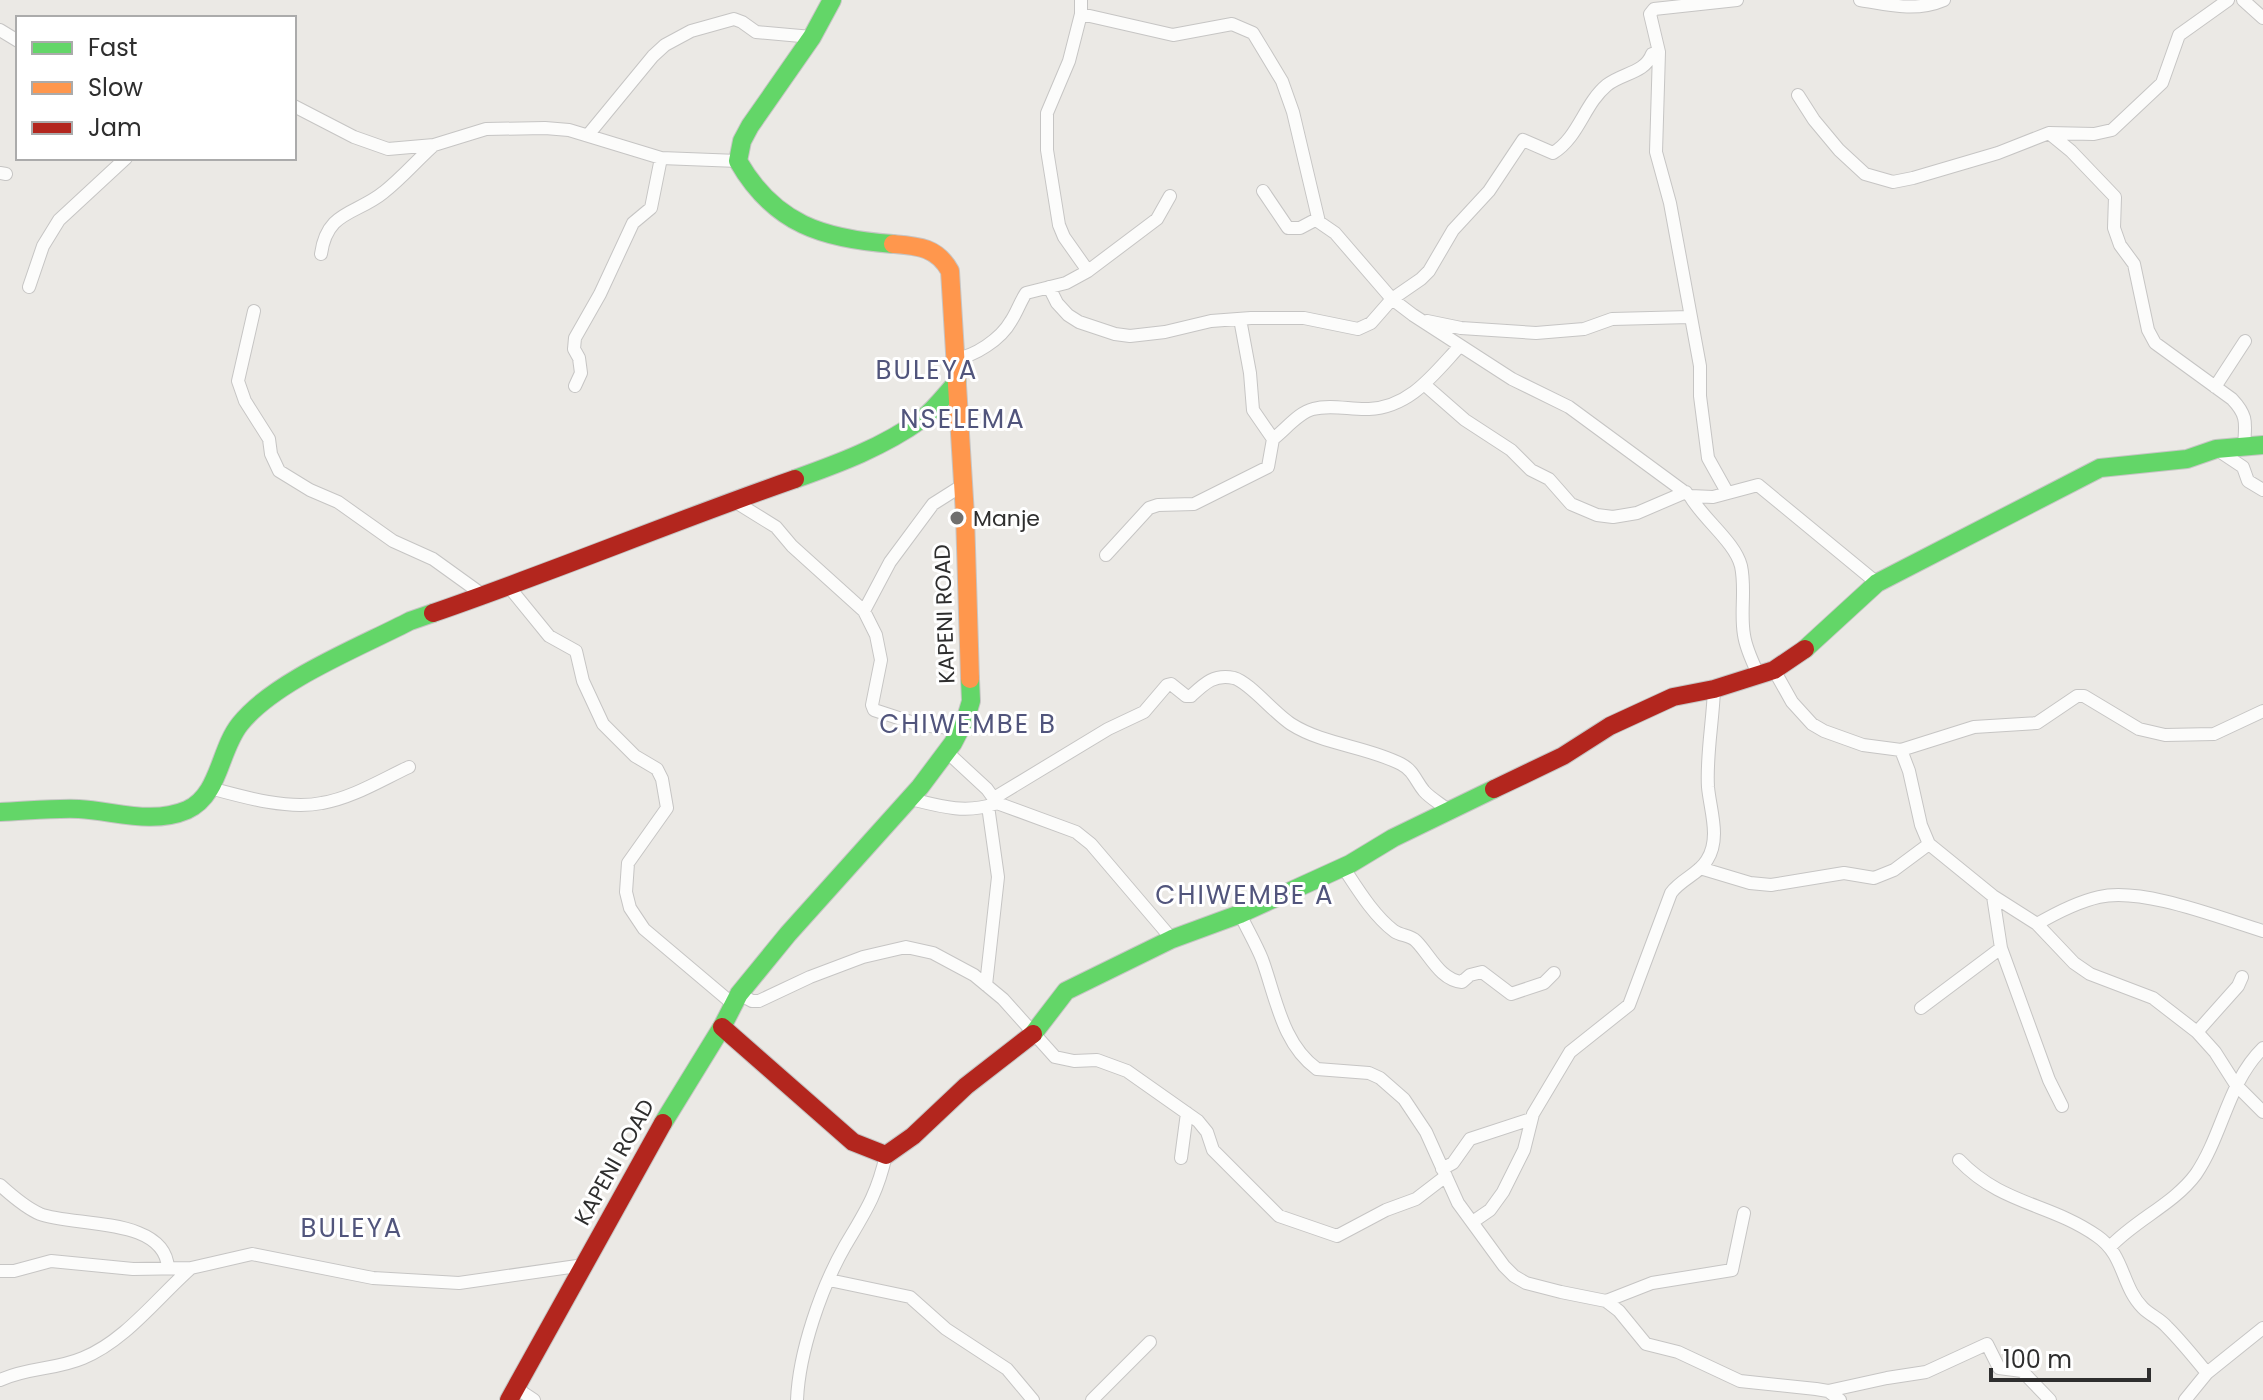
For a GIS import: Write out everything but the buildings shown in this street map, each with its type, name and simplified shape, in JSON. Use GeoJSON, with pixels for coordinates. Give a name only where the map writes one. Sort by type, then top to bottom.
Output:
{"type":"FeatureCollection","features":[{"type":"Feature","properties":{"kind":"street"},"geometry":{"type":"LineString","coordinates":[[296,107],[380,147],[400,149],[434,145],[486,129],[506,127],[569,130],[661,158],[738,161],[742,141],[750,126],[812,37],[832,0]]}},
{"type":"Feature","properties":{"kind":"street"},"geometry":{"type":"LineString","coordinates":[[1081,0],[1081,14],[1069,61],[1047,113],[1045,131],[1059,225],[1088,271]]}},
{"type":"Feature","properties":{"kind":"street"},"geometry":{"type":"LineString","coordinates":[[1727,492],[1708,458],[1700,396],[1700,366],[1670,203],[1656,152],[1659,52],[1650,10],[1737,0]]}},
{"type":"Feature","properties":{"kind":"street"},"geometry":{"type":"LineString","coordinates":[[1860,0],[1899,7],[1928,5],[1944,0]]}},
{"type":"Feature","properties":{"kind":"street"},"geometry":{"type":"LineString","coordinates":[[1798,95],[1814,120],[1865,174],[1893,182],[1913,178],[1998,153],[2049,133],[2094,134],[2112,130],[2162,83],[2179,35],[2228,0]]}},
{"type":"Feature","properties":{"kind":"street"},"geometry":{"type":"LineString","coordinates":[[2243,0],[2263,18]]}},
{"type":"Feature","properties":{"kind":"street"},"geometry":{"type":"LineString","coordinates":[[1081,14],[1173,35],[1232,24],[1253,33],[1282,81],[1293,112],[1317,219],[1355,254],[1392,299],[1459,347],[1512,379],[1569,407],[1688,494],[1702,498],[1755,485],[1762,487],[1877,583]]}},
{"type":"Feature","properties":{"kind":"street"},"geometry":{"type":"LineString","coordinates":[[588,135],[653,56],[691,31],[734,19],[756,32],[812,37]]}},
{"type":"Feature","properties":{"kind":"street"},"geometry":{"type":"LineString","coordinates":[[1049,287],[1068,315],[1115,334],[1130,336],[1165,332],[1211,321],[1240,319],[1304,318],[1358,329],[1371,323],[1392,299],[1429,271],[1453,230],[1489,191],[1523,140],[1553,153],[1559,150],[1577,128],[1588,107],[1609,83],[1638,70],[1652,54],[1659,52]]}},
{"type":"Feature","properties":{"kind":"street"},"geometry":{"type":"LineString","coordinates":[[797,1400],[804,1347],[829,1280],[875,1196],[886,1155],[913,1136],[966,1086],[1035,1033],[1066,991],[1172,939],[1240,914],[1343,867],[1448,810],[1563,756],[1610,726],[1673,697],[1714,689],[1766,673],[1813,643],[1877,583],[2100,468],[2187,459],[2216,449],[2254,446],[2245,413],[2232,399],[2155,343],[2148,330],[2134,264],[2120,245],[2114,228],[2115,197],[2088,167],[2049,133]]}},
{"type":"Feature","properties":{"kind":"street"},"geometry":{"type":"LineString","coordinates":[[321,254],[323,239],[332,224],[383,193],[434,145]]}},
{"type":"Feature","properties":{"kind":"street"},"geometry":{"type":"LineString","coordinates":[[575,386],[581,373],[574,349],[575,338],[600,294],[633,223],[651,208],[661,158]]}},
{"type":"Feature","properties":{"kind":"street"},"geometry":{"type":"LineString","coordinates":[[29,287],[43,246],[59,220],[124,160]]}},
{"type":"Feature","properties":{"kind":"street","name":"KAPENI ROAD"},"geometry":{"type":"LineString","coordinates":[[513,1394],[683,1087],[737,1000],[788,934],[911,799],[947,752],[961,729],[971,701],[963,485],[950,271],[940,255],[924,248],[863,241],[797,223],[765,202],[738,161]]}},
{"type":"Feature","properties":{"kind":"street"},"geometry":{"type":"LineString","coordinates":[[1263,191],[1288,228],[1300,228],[1317,219]]}},
{"type":"Feature","properties":{"kind":"street"},"geometry":{"type":"LineString","coordinates":[[954,359],[966,358],[1002,332],[1026,293],[1066,283],[1088,271],[1157,219],[1170,196]]}},
{"type":"Feature","properties":{"kind":"street"},"geometry":{"type":"LineString","coordinates":[[254,311],[238,381],[245,401],[269,439],[271,454],[279,471],[310,490],[338,502],[393,541],[433,559],[483,595]]}},
{"type":"Feature","properties":{"kind":"street"},"geometry":{"type":"LineString","coordinates":[[1413,315],[1422,320],[1461,328],[1536,333],[1584,329],[1612,319],[1690,317]]}},
{"type":"Feature","properties":{"kind":"street"},"geometry":{"type":"LineString","coordinates":[[1106,555],[1149,508],[1194,504],[1264,472],[1270,465],[1273,439],[1253,410],[1240,319]]}},
{"type":"Feature","properties":{"kind":"street"},"geometry":{"type":"LineString","coordinates":[[2215,387],[2245,341]]}},
{"type":"Feature","properties":{"kind":"street"},"geometry":{"type":"LineString","coordinates":[[1273,439],[1311,409],[1369,409],[1390,406],[1408,398],[1425,385],[1459,347]]}},
{"type":"Feature","properties":{"kind":"street"},"geometry":{"type":"LineString","coordinates":[[0,812],[79,809],[159,817],[196,805],[210,788],[237,728],[266,698],[410,621],[854,458],[881,445],[924,417],[957,382]]}},
{"type":"Feature","properties":{"kind":"street"},"geometry":{"type":"LineString","coordinates":[[1425,385],[1453,411],[1511,450],[1531,470],[1549,479],[1567,501],[1584,510],[1597,515],[1637,513],[1688,494]]}},
{"type":"Feature","properties":{"kind":"street"},"geometry":{"type":"LineString","coordinates":[[2216,449],[2243,467],[2248,481],[2263,490]]}},
{"type":"Feature","properties":{"kind":"street"},"geometry":{"type":"LineString","coordinates":[[864,611],[890,562],[933,504],[963,485]]}},
{"type":"Feature","properties":{"kind":"street"},"geometry":{"type":"LineString","coordinates":[[1688,494],[1735,552],[1740,563],[1743,633],[1766,673],[1812,724],[1824,731],[1863,745],[1901,750],[1974,727],[2037,723],[2077,696],[2084,696],[2139,729],[2165,735],[2214,734],[2263,711]]}},
{"type":"Feature","properties":{"kind":"street"},"geometry":{"type":"LineString","coordinates":[[734,501],[776,527],[792,546],[864,611],[876,635],[881,660],[872,705],[874,710],[920,725],[961,729]]}},
{"type":"Feature","properties":{"kind":"street"},"geometry":{"type":"LineString","coordinates":[[509,587],[549,636],[576,651],[583,681],[603,724],[625,747],[661,775],[666,811],[626,869],[626,892],[635,918],[704,982],[737,1000],[759,1001],[863,957],[906,947],[933,953],[1003,999],[1055,1057],[1074,1061],[1097,1060],[1127,1071],[1187,1113],[1203,1126],[1213,1150],[1279,1216],[1330,1236],[1337,1236],[1386,1210],[1416,1199],[1453,1163],[1470,1139],[1531,1119]]}},
{"type":"Feature","properties":{"kind":"street"},"geometry":{"type":"LineString","coordinates":[[911,799],[951,809],[977,809],[1108,729],[1144,712],[1167,685],[1171,684],[1186,696],[1191,696],[1208,680],[1223,677],[1246,684],[1271,710],[1308,733],[1402,764],[1414,773],[1424,791],[1448,810]]}},
{"type":"Feature","properties":{"kind":"street"},"geometry":{"type":"LineString","coordinates":[[1474,1221],[1490,1210],[1503,1192],[1524,1150],[1531,1119],[1570,1052],[1629,1005],[1671,893],[1700,868],[1710,854],[1714,836],[1708,774],[1714,689]]}},
{"type":"Feature","properties":{"kind":"street"},"geometry":{"type":"LineString","coordinates":[[1901,750],[1929,844],[1993,896],[2037,924],[2074,963],[2090,974],[2153,998],[2197,1032],[2215,1052],[2236,1085],[2263,1112]]}},
{"type":"Feature","properties":{"kind":"street"},"geometry":{"type":"LineString","coordinates":[[947,752],[993,802],[1076,832],[1091,844],[1172,939]]}},
{"type":"Feature","properties":{"kind":"street"},"geometry":{"type":"LineString","coordinates":[[210,788],[271,802],[320,804],[409,767]]}},
{"type":"Feature","properties":{"kind":"street"},"geometry":{"type":"LineString","coordinates":[[986,985],[998,877],[993,802]]}},
{"type":"Feature","properties":{"kind":"street"},"geometry":{"type":"LineString","coordinates":[[1700,868],[1750,883],[1771,885],[1844,873],[1874,878],[1894,870],[1929,844]]}},
{"type":"Feature","properties":{"kind":"street"},"geometry":{"type":"LineString","coordinates":[[1343,867],[1366,902],[1393,930],[1414,939],[1435,966],[1455,981],[1462,982],[1470,975],[1482,972],[1511,994],[1544,983],[1554,973]]}},
{"type":"Feature","properties":{"kind":"street"},"geometry":{"type":"LineString","coordinates":[[1993,896],[2001,948],[2055,1095],[2062,1106]]}},
{"type":"Feature","properties":{"kind":"street"},"geometry":{"type":"LineString","coordinates":[[2037,924],[2086,901],[2117,896],[2172,902],[2263,931]]}},
{"type":"Feature","properties":{"kind":"street"},"geometry":{"type":"LineString","coordinates":[[1240,914],[1296,1047],[1317,1069],[1369,1073],[1404,1099],[1426,1132],[1458,1203],[1514,1276],[1526,1283],[1606,1301],[1619,1311],[1646,1344],[1670,1349],[1744,1382],[1828,1391],[1926,1372],[1987,1344],[1999,1368],[2022,1371],[2050,1400]]}},
{"type":"Feature","properties":{"kind":"street"},"geometry":{"type":"LineString","coordinates":[[1921,1008],[2001,948]]}},
{"type":"Feature","properties":{"kind":"street"},"geometry":{"type":"LineString","coordinates":[[2197,1032],[2228,999],[2242,977]]}},
{"type":"Feature","properties":{"kind":"street"},"geometry":{"type":"LineString","coordinates":[[722,1027],[853,1142],[886,1155]]}},
{"type":"Feature","properties":{"kind":"street"},"geometry":{"type":"LineString","coordinates":[[2110,1247],[2193,1178],[2215,1137],[2236,1085],[2263,1048]]}},
{"type":"Feature","properties":{"kind":"street"},"geometry":{"type":"LineString","coordinates":[[1181,1158],[1187,1113]]}},
{"type":"Feature","properties":{"kind":"street"},"geometry":{"type":"LineString","coordinates":[[1959,1160],[1975,1176],[2001,1193],[2079,1224],[2110,1247],[2141,1306],[2165,1325],[2207,1373]]}},
{"type":"Feature","properties":{"kind":"street"},"geometry":{"type":"LineString","coordinates":[[0,1185],[43,1215],[114,1225],[137,1232],[164,1253],[168,1268]]}},
{"type":"Feature","properties":{"kind":"street"},"geometry":{"type":"LineString","coordinates":[[1606,1301],[1652,1283],[1732,1270],[1744,1213]]}},
{"type":"Feature","properties":{"kind":"street"},"geometry":{"type":"LineString","coordinates":[[0,1271],[14,1271],[51,1261],[122,1269],[191,1268],[252,1254],[373,1278],[459,1283],[584,1265]]}},
{"type":"Feature","properties":{"kind":"street"},"geometry":{"type":"LineString","coordinates":[[0,1380],[19,1371],[64,1364],[92,1354],[123,1331],[191,1268]]}},
{"type":"Feature","properties":{"kind":"street"},"geometry":{"type":"LineString","coordinates":[[829,1280],[910,1297],[946,1329],[1007,1369],[1033,1400]]}},
{"type":"Feature","properties":{"kind":"street"},"geometry":{"type":"LineString","coordinates":[[2185,1400],[2207,1373],[2263,1328]]}},
{"type":"Feature","properties":{"kind":"street"},"geometry":{"type":"LineString","coordinates":[[1092,1400],[1150,1342]]}},
{"type":"Feature","properties":{"kind":"street"},"geometry":{"type":"LineString","coordinates":[[1828,1391],[1840,1400]]}},
{"type":"Feature","properties":{"kind":"street"},"geometry":{"type":"LineString","coordinates":[[513,1394],[534,1400]]}},
{"type":"Feature","properties":{"kind":"traffic: fast"},"geometry":{"type":"LineString","coordinates":[[832,0],[812,37],[750,126],[742,141],[738,161],[752,182],[784,214],[844,238],[893,244]]}},
{"type":"Feature","properties":{"kind":"traffic: fast"},"geometry":{"type":"LineString","coordinates":[[795,479],[861,454],[892,438],[922,419],[957,382]]}},
{"type":"Feature","properties":{"kind":"traffic: fast"},"geometry":{"type":"LineString","coordinates":[[1805,649],[1877,583],[2100,468],[2187,459],[2216,449],[2263,445]]}},
{"type":"Feature","properties":{"kind":"traffic: fast"},"geometry":{"type":"LineString","coordinates":[[0,812],[79,809],[147,817],[187,810],[206,794],[233,735],[255,708],[319,666],[410,621],[433,613]]}},
{"type":"Feature","properties":{"kind":"traffic: fast"},"geometry":{"type":"LineString","coordinates":[[663,1123],[739,994],[788,934],[920,787],[953,743],[971,701],[970,679]]}},
{"type":"Feature","properties":{"kind":"traffic: fast"},"geometry":{"type":"LineString","coordinates":[[1033,1034],[1066,991],[1172,939],[1240,914],[1350,864],[1393,838],[1494,789]]}},
{"type":"Feature","properties":{"kind":"traffic: slow"},"geometry":{"type":"LineString","coordinates":[[893,244],[933,252],[950,271],[965,515],[970,679]]}},
{"type":"Feature","properties":{"kind":"traffic: jam"},"geometry":{"type":"LineString","coordinates":[[433,613],[795,479]]}},
{"type":"Feature","properties":{"kind":"traffic: jam"},"geometry":{"type":"LineString","coordinates":[[1494,789],[1563,756],[1610,726],[1673,697],[1714,689],[1774,670],[1805,649]]}},
{"type":"Feature","properties":{"kind":"traffic: jam"},"geometry":{"type":"LineString","coordinates":[[722,1027],[853,1142],[886,1155],[913,1136],[966,1086],[1033,1034]]}},
{"type":"Feature","properties":{"kind":"traffic: jam"},"geometry":{"type":"LineString","coordinates":[[509,1400],[663,1123]]}},
{"type":"Feature","properties":{"kind":"place","name":"Manje"},"geometry":{"type":"Point","coordinates":[957,518]}},
{"type":"Feature","properties":{"kind":"district","name":"BULEYA"},"geometry":{"type":"Point","coordinates":[927,370]}},
{"type":"Feature","properties":{"kind":"district","name":"NSELEMA"},"geometry":{"type":"Point","coordinates":[963,419]}},
{"type":"Feature","properties":{"kind":"district","name":"CHIWEMBE B"},"geometry":{"type":"Point","coordinates":[968,724]}},
{"type":"Feature","properties":{"kind":"district","name":"CHIWEMBE A"},"geometry":{"type":"Point","coordinates":[1245,895]}},
{"type":"Feature","properties":{"kind":"district","name":"BULEYA"},"geometry":{"type":"Point","coordinates":[352,1228]}}]}
